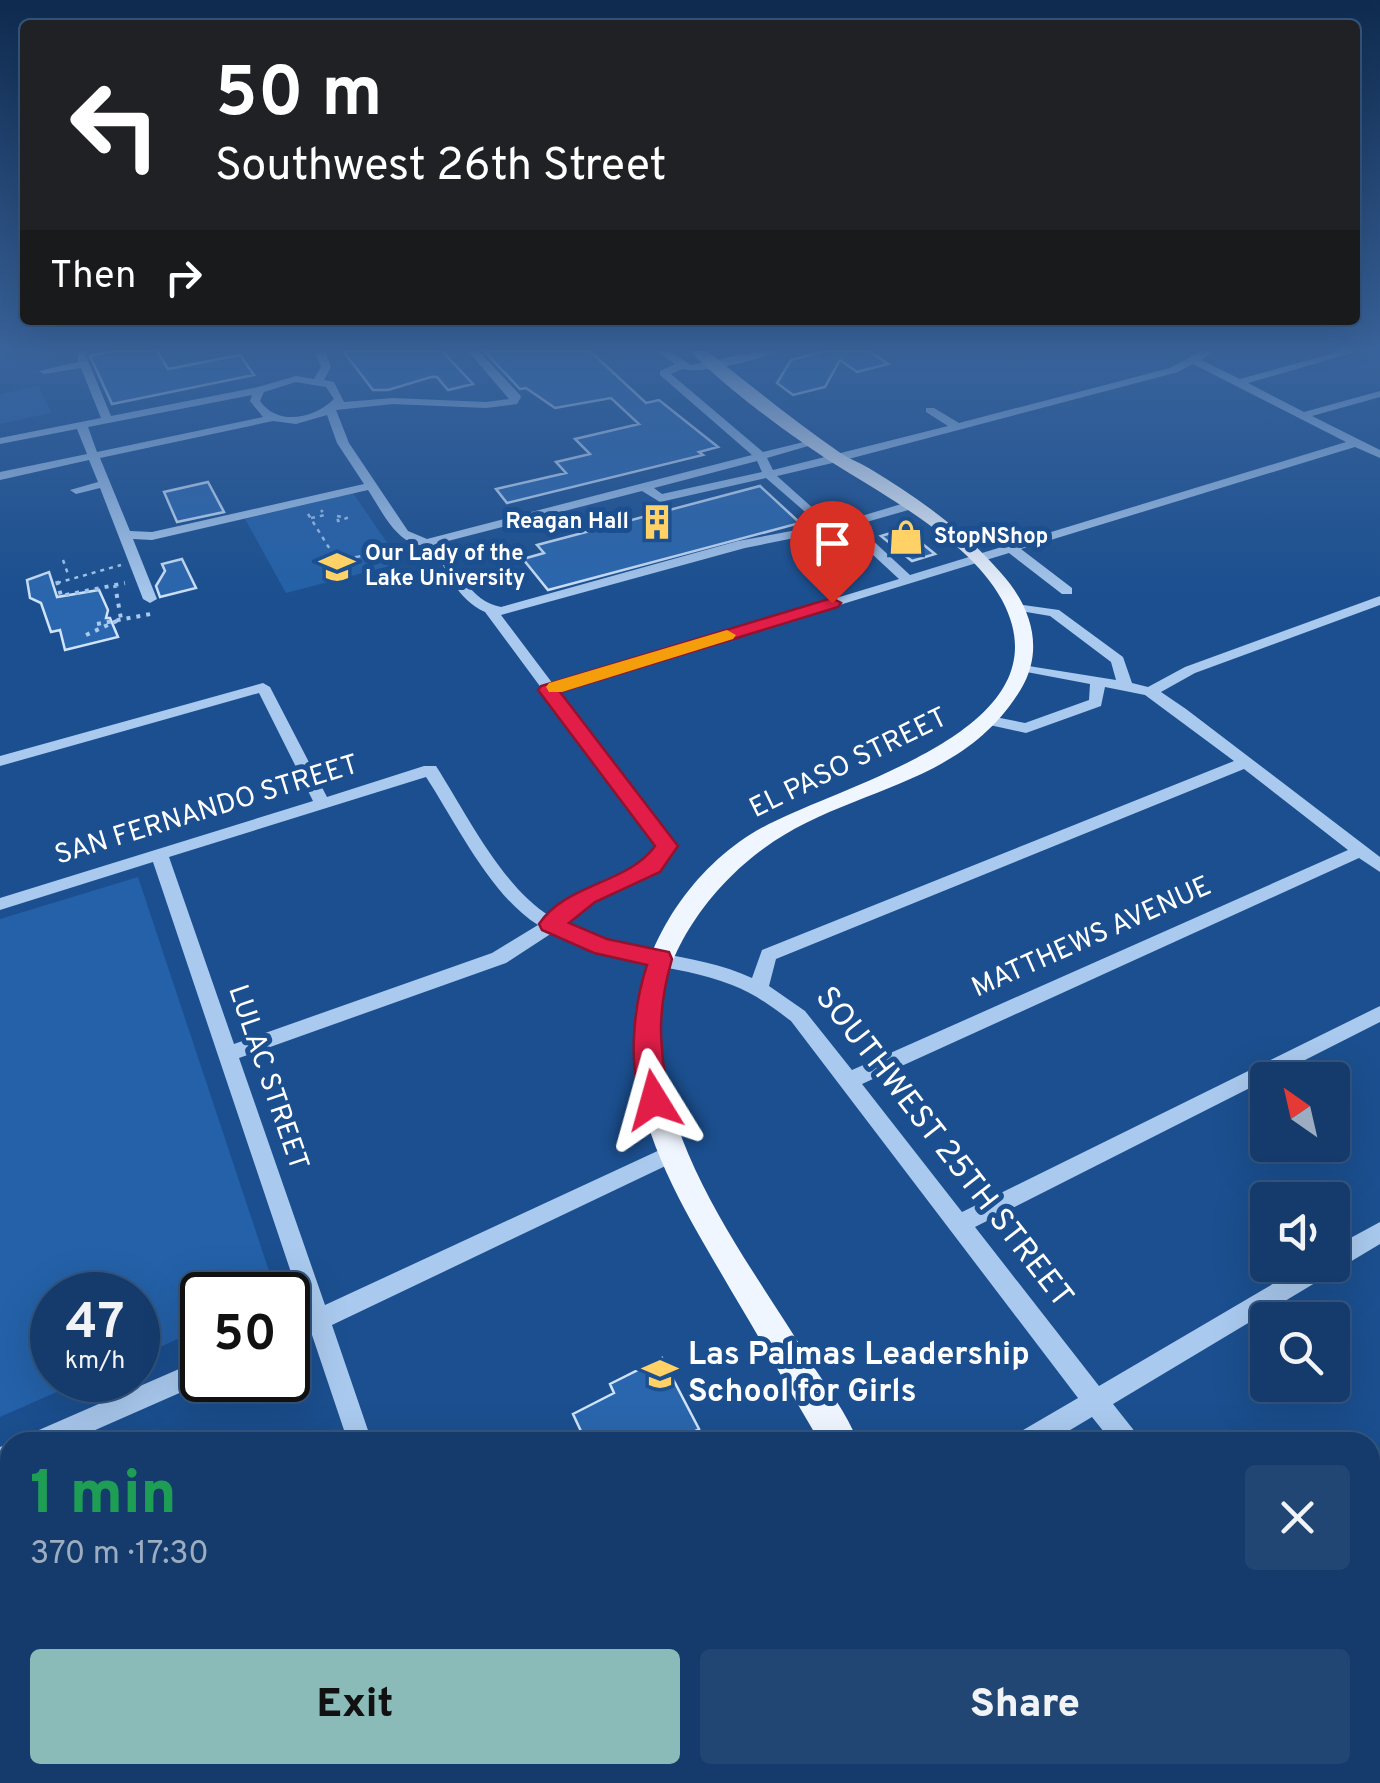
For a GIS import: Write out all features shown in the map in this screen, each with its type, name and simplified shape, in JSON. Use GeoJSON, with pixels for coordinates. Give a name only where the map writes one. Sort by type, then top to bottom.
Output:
{"type":"FeatureCollection","features":[{"type":"Feature","properties":{"kind":"main road"},"geometry":{"type":"LineString","coordinates":[[806,434],[844,457]]}},
{"type":"Feature","properties":{"kind":"main road"},"geometry":{"type":"LineString","coordinates":[[814,434],[977,559],[1014,606],[1024,639],[1022,667]]}},
{"type":"Feature","properties":{"kind":"main road","name":"EL PASO STREET"},"geometry":{"type":"LineString","coordinates":[[834,1432],[672,1154],[654,1100],[647,1044],[648,1002],[660,959],[708,888],[754,842],[833,800],[918,768],[966,742],[990,721],[1010,694],[1022,667]]}},
{"type":"Feature","properties":{"kind":"street"},"geometry":{"type":"LineString","coordinates":[[0,441],[34,434]]}},
{"type":"Feature","properties":{"kind":"street"},"geometry":{"type":"LineString","coordinates":[[84,434],[153,606]]}},
{"type":"Feature","properties":{"kind":"street"},"geometry":{"type":"LineString","coordinates":[[0,476],[195,434]]}},
{"type":"Feature","properties":{"kind":"street"},"geometry":{"type":"LineString","coordinates":[[340,434],[403,534],[416,541],[437,541],[816,442]]}},
{"type":"Feature","properties":{"kind":"street"},"geometry":{"type":"LineString","coordinates":[[735,434],[760,456],[771,477],[810,513]]}},
{"type":"Feature","properties":{"kind":"street"},"geometry":{"type":"LineString","coordinates":[[645,487],[660,498],[933,434]]}},
{"type":"Feature","properties":{"kind":"street"},"geometry":{"type":"LineString","coordinates":[[1339,434],[1377,451]]}},
{"type":"Feature","properties":{"kind":"street"},"geometry":{"type":"LineString","coordinates":[[548,690],[1356,443]]}},
{"type":"Feature","properties":{"kind":"street"},"geometry":{"type":"LineString","coordinates":[[76,490],[104,484]]}},
{"type":"Feature","properties":{"kind":"street"},"geometry":{"type":"LineString","coordinates":[[125,534],[152,536],[371,486]]}},
{"type":"Feature","properties":{"kind":"street"},"geometry":{"type":"LineString","coordinates":[[492,614],[743,544],[847,524],[908,506]]}},
{"type":"Feature","properties":{"kind":"street"},"geometry":{"type":"LineString","coordinates":[[847,524],[908,580]]}},
{"type":"Feature","properties":{"kind":"street"},"geometry":{"type":"LineString","coordinates":[[230,1052],[499,958],[587,896],[652,867],[667,846],[492,614],[467,594],[437,541]]}},
{"type":"Feature","properties":{"kind":"street"},"geometry":{"type":"LineString","coordinates":[[1011,548],[1067,591],[1048,597],[1039,610]]}},
{"type":"Feature","properties":{"kind":"street"},"geometry":{"type":"LineString","coordinates":[[1150,692],[1190,670],[1380,600]]}},
{"type":"Feature","properties":{"kind":"street"},"geometry":{"type":"LineString","coordinates":[[1014,606],[1054,613],[1118,660],[1125,686]]}},
{"type":"Feature","properties":{"kind":"street"},"geometry":{"type":"LineString","coordinates":[[1022,667],[1150,692],[1380,866]]}},
{"type":"Feature","properties":{"kind":"street"},"geometry":{"type":"LineString","coordinates":[[990,721],[1026,728],[1096,703],[1098,681]]}},
{"type":"Feature","properties":{"kind":"street"},"geometry":{"type":"LineString","coordinates":[[0,761],[263,688],[322,804]]}},
{"type":"Feature","properties":{"kind":"street"},"geometry":{"type":"LineString","coordinates":[[759,987],[768,955],[1246,762]]}},
{"type":"Feature","properties":{"kind":"street","name":"SOUTHWEST 25TH STREET"},"geometry":{"type":"LineString","coordinates":[[430,770],[507,882],[529,909],[550,924],[602,947],[718,971],[759,987],[798,1016],[1118,1432]]}},
{"type":"Feature","properties":{"kind":"street","name":"SAN FERNANDO STREET"},"geometry":{"type":"LineString","coordinates":[[0,904],[430,770]]}},
{"type":"Feature","properties":{"kind":"street","name":"MATTHEWS AVENUE"},"geometry":{"type":"LineString","coordinates":[[850,1080],[1360,851]]}},
{"type":"Feature","properties":{"kind":"street","name":"LULAC STREET"},"geometry":{"type":"LineString","coordinates":[[159,854],[230,1052],[357,1432]]}},
{"type":"Feature","properties":{"kind":"street"},"geometry":{"type":"LineString","coordinates":[[960,1224],[1380,1013]]}},
{"type":"Feature","properties":{"kind":"street"},"geometry":{"type":"LineString","coordinates":[[310,1324],[672,1154]]}},
{"type":"Feature","properties":{"kind":"street"},"geometry":{"type":"LineString","coordinates":[[1350,1250],[1380,1232]]}},
{"type":"Feature","properties":{"kind":"street"},"geometry":{"type":"LineString","coordinates":[[1044,1432],[1296,1282]]}},
{"type":"Feature","properties":{"kind":"street"},"geometry":{"type":"LineString","coordinates":[[64,1432],[180,1382]]}},
{"type":"Feature","properties":{"kind":"path"},"geometry":{"type":"LineString","coordinates":[[300,502],[346,575]]}},
{"type":"Feature","properties":{"kind":"path"},"geometry":{"type":"LineString","coordinates":[[311,518],[323,512],[335,517]]}},
{"type":"Feature","properties":{"kind":"path"},"geometry":{"type":"LineString","coordinates":[[337,561],[416,541]]}},
{"type":"Feature","properties":{"kind":"path"},"geometry":{"type":"LineString","coordinates":[[63,560],[69,577]]}},
{"type":"Feature","properties":{"kind":"path"},"geometry":{"type":"LineString","coordinates":[[136,562],[56,580],[61,596],[142,579]]}},
{"type":"Feature","properties":{"kind":"path"},"geometry":{"type":"LineString","coordinates":[[115,585],[121,618]]}},
{"type":"Feature","properties":{"kind":"path"},"geometry":{"type":"LineString","coordinates":[[97,624],[153,606]]}},
{"type":"Feature","properties":{"kind":"path"},"geometry":{"type":"LineString","coordinates":[[86,635],[101,632],[121,618]]}},
{"type":"Feature","properties":{"kind":"shaded area"},"geometry":{"type":"Polygon","coordinates":[[[353,493],[401,563],[286,593],[245,519],[353,493]]]}},
{"type":"Feature","properties":{"kind":"shaded area"},"geometry":{"type":"Polygon","coordinates":[[[138,877],[269,1272],[180,1272],[180,1338],[160,1347],[160,1272],[30,1272],[30,1402],[34,1402],[0,1417],[0,919],[138,877]]]}},
{"type":"Feature","properties":{"kind":"building"},"geometry":{"type":"Polygon","coordinates":[[[595,434],[702,434],[718,447],[699,452],[703,455],[507,503],[496,489],[566,473],[556,462],[590,454],[575,439],[595,434]]]}},
{"type":"Feature","properties":{"kind":"building"},"geometry":{"type":"Polygon","coordinates":[[[208,482],[224,512],[177,522],[164,492],[208,482]]]}},
{"type":"Feature","properties":{"kind":"building"},"geometry":{"type":"Polygon","coordinates":[[[760,486],[800,523],[548,590],[523,559],[544,553],[537,545],[760,486]]]}},
{"type":"Feature","properties":{"kind":"building"},"geometry":{"type":"Polygon","coordinates":[[[904,529],[935,554],[912,561],[881,536],[904,529]]]}},
{"type":"Feature","properties":{"kind":"building"},"geometry":{"type":"Polygon","coordinates":[[[182,559],[196,588],[160,597],[156,586],[165,571],[162,564],[182,559]]]}},
{"type":"Feature","properties":{"kind":"building"},"geometry":{"type":"Polygon","coordinates":[[[49,572],[57,597],[99,590],[108,610],[106,618],[110,618],[118,637],[65,650],[60,630],[51,632],[41,603],[30,598],[27,580],[49,572]]]}},
{"type":"Feature","properties":{"kind":"building"},"geometry":{"type":"Polygon","coordinates":[[[662,1358],[699,1429],[581,1432],[573,1414],[614,1393],[610,1384],[662,1358]]]}},
{"type":"Feature","properties":{"kind":"slow traffic"},"geometry":{"type":"LineString","coordinates":[[555,687],[727,635]]}},
{"type":"Feature","properties":{"kind":"place","name":"Reagan Hall"},"geometry":{"type":"Point","coordinates":[657,522]}},
{"type":"Feature","properties":{"kind":"place","name":"StopNShop"},"geometry":{"type":"Point","coordinates":[906,537]}},
{"type":"Feature","properties":{"kind":"place","name":"Our Lady of the Lake University"},"geometry":{"type":"Point","coordinates":[337,567]}},
{"type":"Feature","properties":{"kind":"place","name":"Las Palmas Leadership School for Girls"},"geometry":{"type":"Point","coordinates":[660,1374]}},
{"type":"Feature","properties":{"kind":"route"},"geometry":{"type":"LineString","coordinates":[[654,1100],[647,1044],[648,1002],[660,959],[602,947],[550,924],[587,896],[652,867],[667,846],[548,690],[832,603]]}}]}
